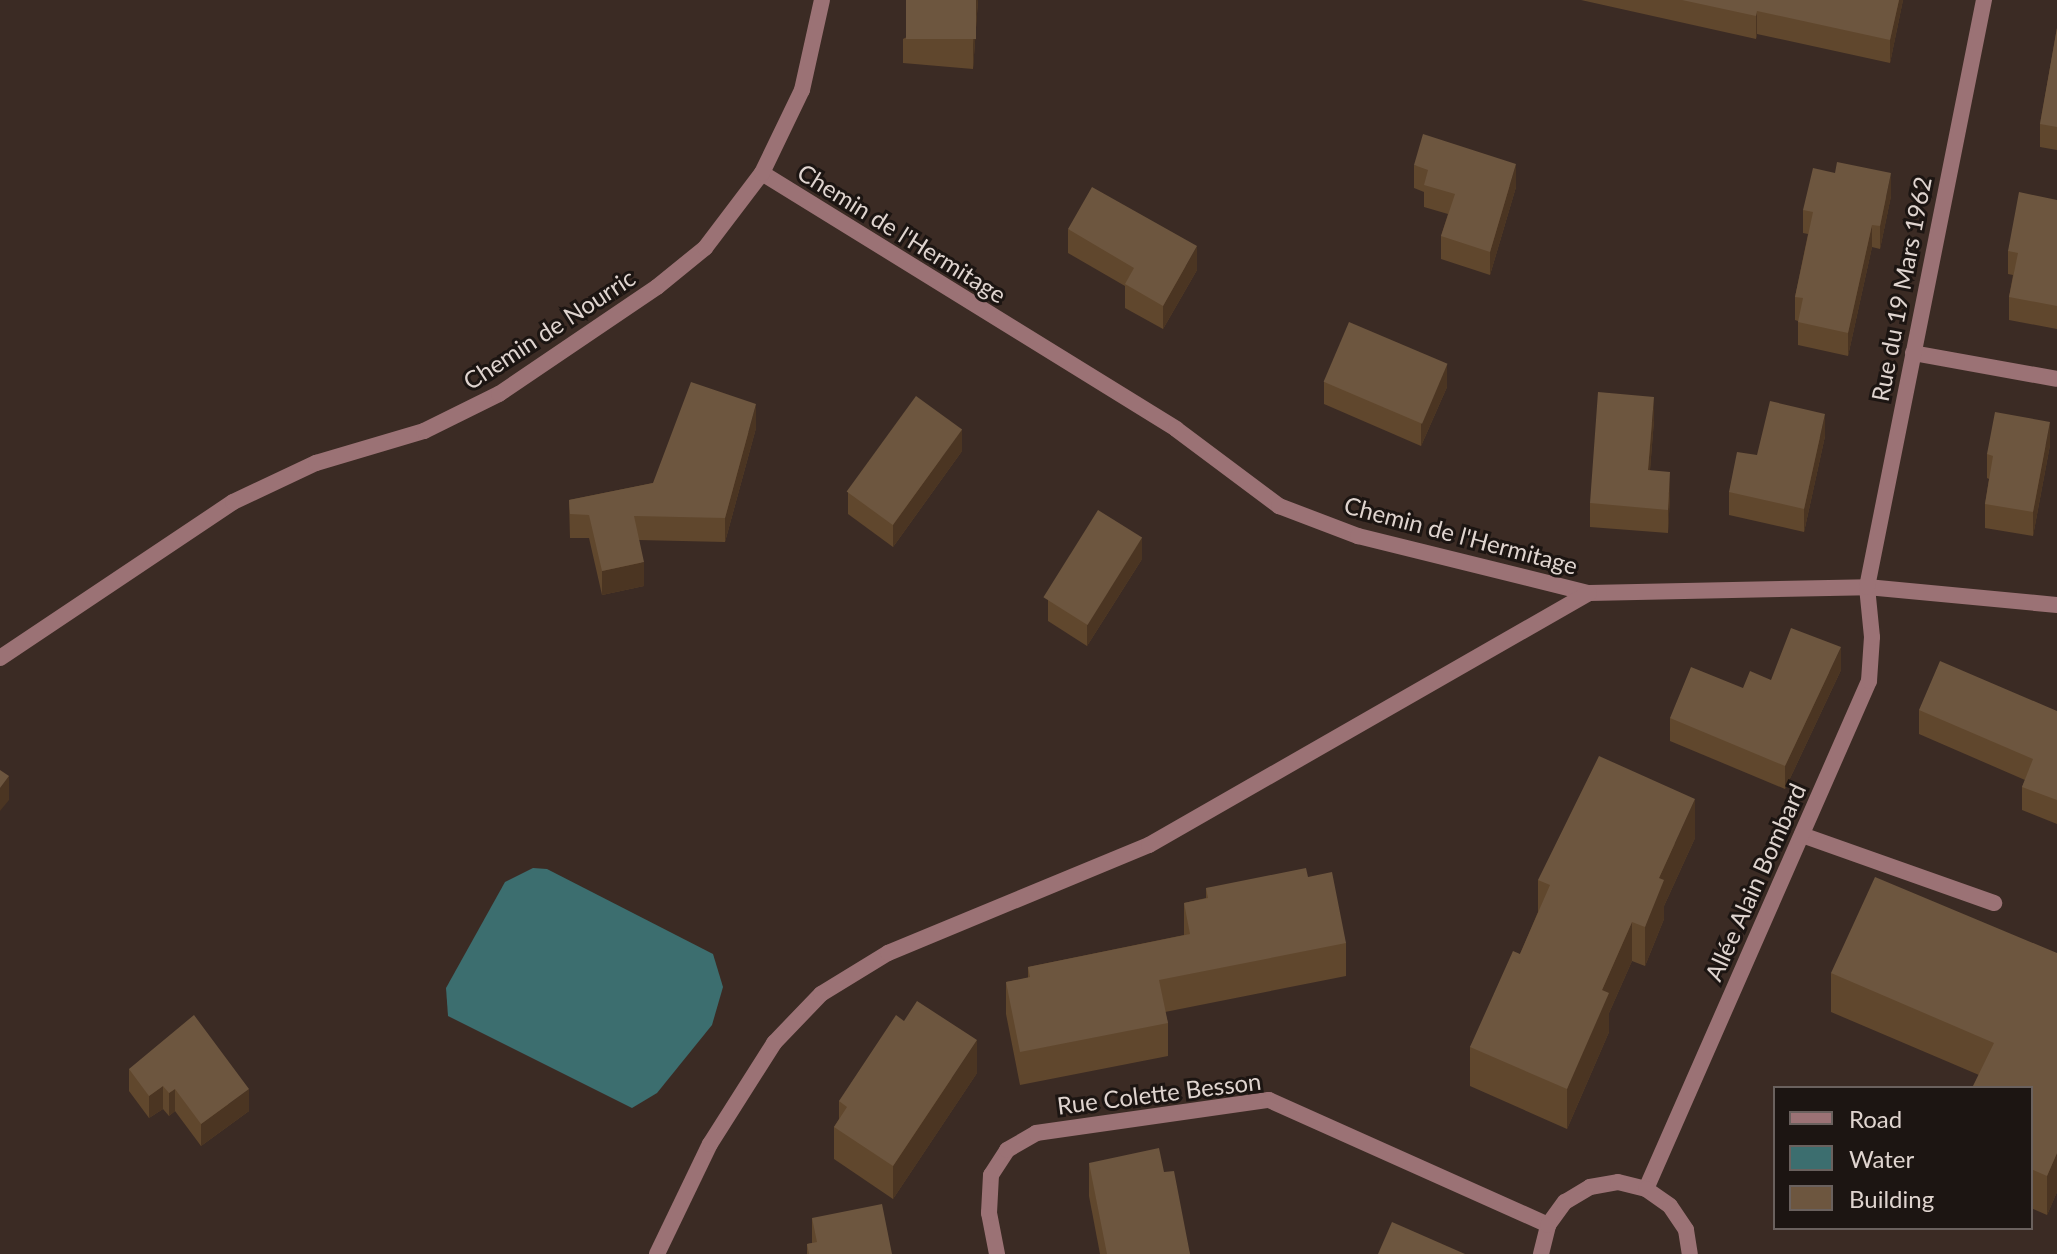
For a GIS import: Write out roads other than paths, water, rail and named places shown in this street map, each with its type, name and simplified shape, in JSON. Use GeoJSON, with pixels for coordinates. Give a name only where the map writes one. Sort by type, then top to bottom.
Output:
{"type":"FeatureCollection","features":[{"type":"Feature","properties":{"kind":"street","name":"Chemin de Nourric"},"geometry":{"type":"LineString","coordinates":[[0,658],[233,502],[316,463],[424,431],[499,394],[657,287],[705,248],[762,173],[802,90],[822,0]]}},
{"type":"Feature","properties":{"kind":"street","name":"Rue du 19 Mars 1962"},"geometry":{"type":"LineString","coordinates":[[1867,587],[1984,0]]}},
{"type":"Feature","properties":{"kind":"street","name":"Chemin de l'Hermitage"},"geometry":{"type":"LineString","coordinates":[[762,173],[1176,429],[1279,506],[1358,536],[1589,593],[1867,587],[2057,605]]}},
{"type":"Feature","properties":{"kind":"street"},"geometry":{"type":"LineString","coordinates":[[1913,353],[2057,379]]}},
{"type":"Feature","properties":{"kind":"street","name":"Allée Alain Bombard"},"geometry":{"type":"LineString","coordinates":[[1646,1189],[1869,681],[1872,637],[1867,587]]}},
{"type":"Feature","properties":{"kind":"street"},"geometry":{"type":"LineString","coordinates":[[657,1254],[710,1144],[774,1043],[821,994],[888,953],[1149,845],[1589,593]]}},
{"type":"Feature","properties":{"kind":"street"},"geometry":{"type":"LineString","coordinates":[[1802,835],[1994,903]]}},
{"type":"Feature","properties":{"kind":"street","name":"Rue Colette Besson"},"geometry":{"type":"LineString","coordinates":[[997,1254],[989,1213],[991,1175],[1007,1150],[1036,1133],[1269,1100],[1548,1225]]}},
{"type":"Feature","properties":{"kind":"street"},"geometry":{"type":"LineString","coordinates":[[1541,1254],[1548,1225],[1565,1202],[1590,1187],[1618,1182],[1646,1189],[1670,1206],[1686,1230],[1690,1254]]}},
{"type":"Feature","properties":{"kind":"water"},"geometry":{"type":"Polygon","coordinates":[[[533,868],[547,869],[713,954],[723,987],[712,1025],[657,1093],[632,1108],[448,1016],[446,988],[505,882],[533,868]]]}}]}
